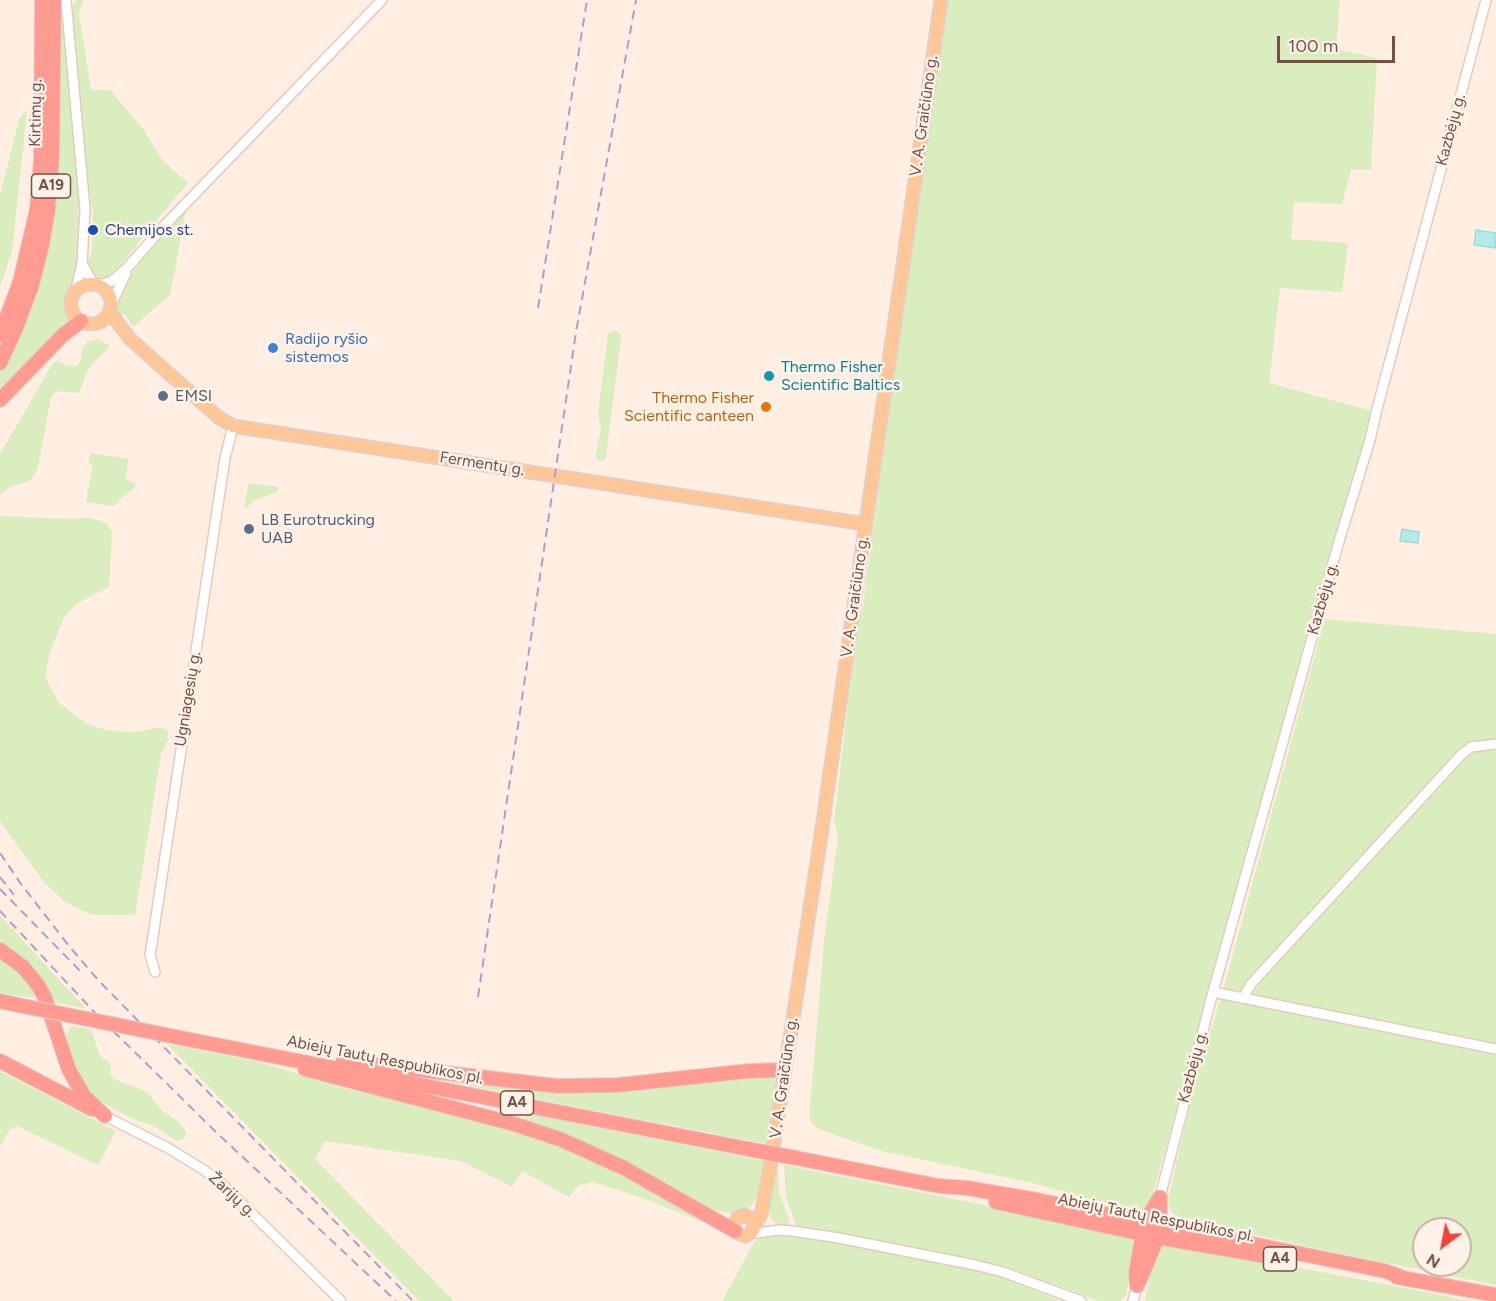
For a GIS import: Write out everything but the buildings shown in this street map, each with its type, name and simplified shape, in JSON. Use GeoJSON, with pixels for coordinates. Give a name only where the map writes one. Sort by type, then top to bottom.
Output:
{"type":"FeatureCollection","features":[{"type":"Feature","properties":{"kind":"highway","name":"A19"},"geometry":{"type":"LineString","coordinates":[[0,335],[28,252],[39,191],[42,0]]}},
{"type":"Feature","properties":{"kind":"highway","name":"Kirtimų g."},"geometry":{"type":"LineString","coordinates":[[0,363],[32,285],[48,210],[52,159],[54,0]]}},
{"type":"Feature","properties":{"kind":"highway"},"geometry":{"type":"LineString","coordinates":[[0,400],[62,336],[81,321]]}},
{"type":"Feature","properties":{"kind":"highway"},"geometry":{"type":"LineString","coordinates":[[0,950],[23,967],[38,985],[45,998],[69,1070],[84,1095],[105,1116]]}},
{"type":"Feature","properties":{"kind":"highway","name":"Abiejų Tautų Respublikos pl."},"geometry":{"type":"LineString","coordinates":[[0,1001],[939,1186],[970,1197],[1385,1271],[1404,1278],[1496,1295]]}},
{"type":"Feature","properties":{"kind":"highway"},"geometry":{"type":"LineString","coordinates":[[264,1054],[328,1076],[514,1124],[562,1140],[624,1168],[735,1231]]}},
{"type":"Feature","properties":{"kind":"highway"},"geometry":{"type":"LineString","coordinates":[[285,1058],[343,1061],[557,1086],[618,1085],[749,1071],[785,1070]]}},
{"type":"Feature","properties":{"kind":"highway"},"geometry":{"type":"LineString","coordinates":[[0,1061],[105,1116]]}},
{"type":"Feature","properties":{"kind":"highway"},"geometry":{"type":"LineString","coordinates":[[52,1088],[66,1083],[69,1070]]}},
{"type":"Feature","properties":{"kind":"highway"},"geometry":{"type":"LineString","coordinates":[[1137,1286],[1143,1274],[1160,1197]]}},
{"type":"Feature","properties":{"kind":"main road","name":"V. A. Graičiūno g."},"geometry":{"type":"LineString","coordinates":[[735,1231],[735,1221],[752,1222],[755,1206],[765,1194],[941,0]]}},
{"type":"Feature","properties":{"kind":"main road"},"geometry":{"type":"LineString","coordinates":[[96,284],[108,292],[111,308],[105,320],[91,324],[76,317],[71,307],[76,290],[84,285],[96,284]]}},
{"type":"Feature","properties":{"kind":"main road","name":"Fermentų g."},"geometry":{"type":"LineString","coordinates":[[111,308],[130,339],[218,417],[234,426],[865,524]]}},
{"type":"Feature","properties":{"kind":"main road","name":"Fermentų g."},"geometry":{"type":"LineString","coordinates":[[97,324],[130,339]]}},
{"type":"Feature","properties":{"kind":"main road"},"geometry":{"type":"LineString","coordinates":[[735,1231],[745,1236],[752,1222]]}},
{"type":"Feature","properties":{"kind":"street"},"geometry":{"type":"LineString","coordinates":[[66,0],[85,209],[82,263],[76,290]]}},
{"type":"Feature","properties":{"kind":"street"},"geometry":{"type":"LineString","coordinates":[[82,263],[96,284],[112,281],[128,268],[164,226],[382,0]]}},
{"type":"Feature","properties":{"kind":"street","name":"Kazbėjų g."},"geometry":{"type":"LineString","coordinates":[[1160,1197],[1214,992],[1340,538],[1370,440],[1486,0]]}},
{"type":"Feature","properties":{"kind":"street"},"geometry":{"type":"LineString","coordinates":[[111,308],[128,268]]}},
{"type":"Feature","properties":{"kind":"street","name":"Ugniagesių g."},"geometry":{"type":"LineString","coordinates":[[155,972],[150,954],[225,458],[234,426]]}},
{"type":"Feature","properties":{"kind":"street"},"geometry":{"type":"LineString","coordinates":[[1243,998],[1251,984],[1461,755],[1471,747],[1496,744]]}},
{"type":"Feature","properties":{"kind":"street"},"geometry":{"type":"LineString","coordinates":[[1214,992],[1496,1049]]}},
{"type":"Feature","properties":{"kind":"street","name":"Žarijų g."},"geometry":{"type":"LineString","coordinates":[[105,1116],[168,1148],[213,1176],[341,1301]]}},
{"type":"Feature","properties":{"kind":"street"},"geometry":{"type":"LineString","coordinates":[[752,1222],[767,1232],[779,1230],[839,1238],[975,1265],[1002,1272],[1081,1301]]}},
{"type":"Feature","properties":{"kind":"street"},"geometry":{"type":"LineString","coordinates":[[1133,1301],[1137,1286]]}},
{"type":"Feature","properties":{"kind":"green space"},"geometry":{"type":"Polygon","coordinates":[[[59,0],[62,0],[79,201],[76,277],[67,305],[72,319],[0,395],[0,374],[17,342],[59,0]]]}},
{"type":"Feature","properties":{"kind":"green space"},"geometry":{"type":"Polygon","coordinates":[[[76,0],[83,0],[79,14],[91,90],[110,90],[144,130],[162,160],[188,183],[112,277],[103,280],[95,278],[89,269],[88,262],[92,251],[93,211],[88,192],[72,14],[76,0]]]}},
{"type":"Feature","properties":{"kind":"green space"},"geometry":{"type":"Polygon","coordinates":[[[948,0],[1340,0],[1336,49],[1377,58],[1371,170],[1351,170],[1342,204],[1294,202],[1291,239],[1348,243],[1342,292],[1280,288],[1269,383],[1372,411],[1152,1197],[1148,1206],[1143,1210],[1132,1212],[1037,1184],[882,1151],[818,1129],[810,1121],[824,941],[838,837],[834,821],[857,626],[863,607],[892,380],[948,0]]]}},
{"type":"Feature","properties":{"kind":"green space"},"geometry":{"type":"Polygon","coordinates":[[[27,112],[12,251],[0,287],[0,196],[19,119],[23,113],[27,112]]]}},
{"type":"Feature","properties":{"kind":"green space"},"geometry":{"type":"Polygon","coordinates":[[[186,210],[170,295],[133,327],[124,314],[118,317],[116,306],[118,298],[132,273],[150,249],[186,210]]]}},
{"type":"Feature","properties":{"kind":"green space"},"geometry":{"type":"Polygon","coordinates":[[[614,330],[621,334],[621,338],[606,456],[605,460],[600,461],[596,458],[601,429],[598,414],[608,334],[614,330]]]}},
{"type":"Feature","properties":{"kind":"green space"},"geometry":{"type":"Polygon","coordinates":[[[98,339],[110,346],[86,373],[80,391],[76,393],[56,391],[51,398],[34,476],[29,481],[12,486],[0,494],[0,454],[53,363],[58,361],[77,366],[81,361],[82,348],[87,342],[98,339]]]}},
{"type":"Feature","properties":{"kind":"green space"},"geometry":{"type":"Polygon","coordinates":[[[91,453],[129,459],[125,479],[134,483],[135,487],[113,506],[86,502],[93,464],[88,463],[91,453]]]}},
{"type":"Feature","properties":{"kind":"green space"},"geometry":{"type":"Polygon","coordinates":[[[249,483],[278,487],[277,492],[253,501],[246,508],[244,506],[249,483]]]}},
{"type":"Feature","properties":{"kind":"green space"},"geometry":{"type":"Polygon","coordinates":[[[0,516],[90,518],[107,523],[112,532],[109,587],[76,604],[64,617],[50,652],[45,677],[59,703],[87,724],[109,731],[137,732],[156,728],[168,731],[168,740],[161,754],[135,915],[92,915],[65,902],[43,881],[0,821],[0,516]]]}},
{"type":"Feature","properties":{"kind":"green space"},"geometry":{"type":"Polygon","coordinates":[[[1325,619],[1496,634],[1496,1285],[1456,1277],[1472,1277],[1472,1217],[1412,1217],[1412,1268],[1188,1220],[1173,1214],[1168,1199],[1197,1074],[1222,994],[1325,619]]]}},
{"type":"Feature","properties":{"kind":"green space"},"geometry":{"type":"Polygon","coordinates":[[[0,915],[87,1009],[53,1002],[43,981],[0,945],[0,915]]]}},
{"type":"Feature","properties":{"kind":"green space"},"geometry":{"type":"Polygon","coordinates":[[[0,959],[29,982],[35,998],[0,993],[0,959]]]}},
{"type":"Feature","properties":{"kind":"green space"},"geometry":{"type":"Polygon","coordinates":[[[72,1026],[91,1029],[100,1056],[109,1062],[110,1075],[116,1080],[147,1092],[162,1111],[178,1121],[185,1130],[186,1135],[183,1139],[177,1141],[150,1124],[117,1111],[96,1099],[85,1088],[75,1074],[63,1037],[72,1026]]]}},
{"type":"Feature","properties":{"kind":"green space"},"geometry":{"type":"Polygon","coordinates":[[[167,1044],[259,1062],[340,1087],[538,1136],[622,1171],[700,1218],[692,1218],[648,1200],[593,1182],[579,1185],[569,1197],[522,1171],[512,1187],[461,1161],[325,1141],[315,1159],[454,1301],[419,1301],[167,1044]]]}},
{"type":"Feature","properties":{"kind":"green space"},"geometry":{"type":"Polygon","coordinates":[[[0,1071],[116,1131],[98,1165],[17,1126],[10,1129],[0,1146],[0,1071]]]}},
{"type":"Feature","properties":{"kind":"green space"},"geometry":{"type":"Polygon","coordinates":[[[767,1074],[775,1079],[776,1084],[767,1144],[434,1079],[434,1077],[509,1087],[767,1074]]]}},
{"type":"Feature","properties":{"kind":"green space"},"geometry":{"type":"Polygon","coordinates":[[[525,1113],[765,1161],[760,1190],[752,1205],[747,1209],[731,1213],[712,1209],[623,1161],[524,1121],[525,1113]]]}},
{"type":"Feature","properties":{"kind":"green space"},"geometry":{"type":"Polygon","coordinates":[[[778,1163],[779,1192],[789,1219],[789,1226],[773,1222],[768,1212],[778,1163]]]}},
{"type":"Feature","properties":{"kind":"green space"},"geometry":{"type":"Polygon","coordinates":[[[784,1165],[1124,1233],[1135,1247],[1126,1296],[1120,1301],[1098,1301],[1026,1274],[988,1263],[834,1232],[797,1227],[786,1197],[784,1165]]]}},
{"type":"Feature","properties":{"kind":"green space"},"geometry":{"type":"Polygon","coordinates":[[[773,1234],[815,1238],[973,1269],[1006,1278],[1061,1301],[722,1301],[754,1242],[773,1234]]]}},
{"type":"Feature","properties":{"kind":"green space"},"geometry":{"type":"Polygon","coordinates":[[[1170,1244],[1471,1301],[1145,1301],[1153,1258],[1158,1249],[1170,1244]]]}},
{"type":"Feature","properties":{"kind":"water"},"geometry":{"type":"Polygon","coordinates":[[[1476,230],[1496,233],[1495,248],[1474,245],[1476,230]]]}},
{"type":"Feature","properties":{"kind":"water"},"geometry":{"type":"Polygon","coordinates":[[[1402,529],[1419,532],[1418,543],[1400,541],[1402,529]]]}},
{"type":"Feature","properties":{"kind":"railway"},"geometry":{"type":"LineString","coordinates":[[538,308],[587,0]]}},
{"type":"Feature","properties":{"kind":"railway"},"geometry":{"type":"LineString","coordinates":[[478,997],[576,332],[636,0]]}},
{"type":"Feature","properties":{"kind":"railway"},"geometry":{"type":"LineString","coordinates":[[0,853],[21,884],[99,981],[413,1301]]}},
{"type":"Feature","properties":{"kind":"railway"},"geometry":{"type":"LineString","coordinates":[[0,877],[14,895]]}},
{"type":"Feature","properties":{"kind":"railway"},"geometry":{"type":"LineString","coordinates":[[0,889],[83,974]]}},
{"type":"Feature","properties":{"kind":"railway"},"geometry":{"type":"LineString","coordinates":[[0,911],[97,1015],[216,1132],[396,1301]]}},
{"type":"Feature","properties":{"kind":"place","name":"Chemijos st."},"geometry":{"type":"Point","coordinates":[93,230]}},
{"type":"Feature","properties":{"kind":"place","name":"Radijo ryšio sistemos"},"geometry":{"type":"Point","coordinates":[273,348]}},
{"type":"Feature","properties":{"kind":"place","name":"Thermo Fisher Scientific Baltics"},"geometry":{"type":"Point","coordinates":[769,376]}},
{"type":"Feature","properties":{"kind":"place","name":"EMSI"},"geometry":{"type":"Point","coordinates":[163,396]}},
{"type":"Feature","properties":{"kind":"place","name":"Thermo Fisher Scientific canteen"},"geometry":{"type":"Point","coordinates":[766,407]}},
{"type":"Feature","properties":{"kind":"place","name":"LB Eurotrucking UAB"},"geometry":{"type":"Point","coordinates":[249,529]}}]}
